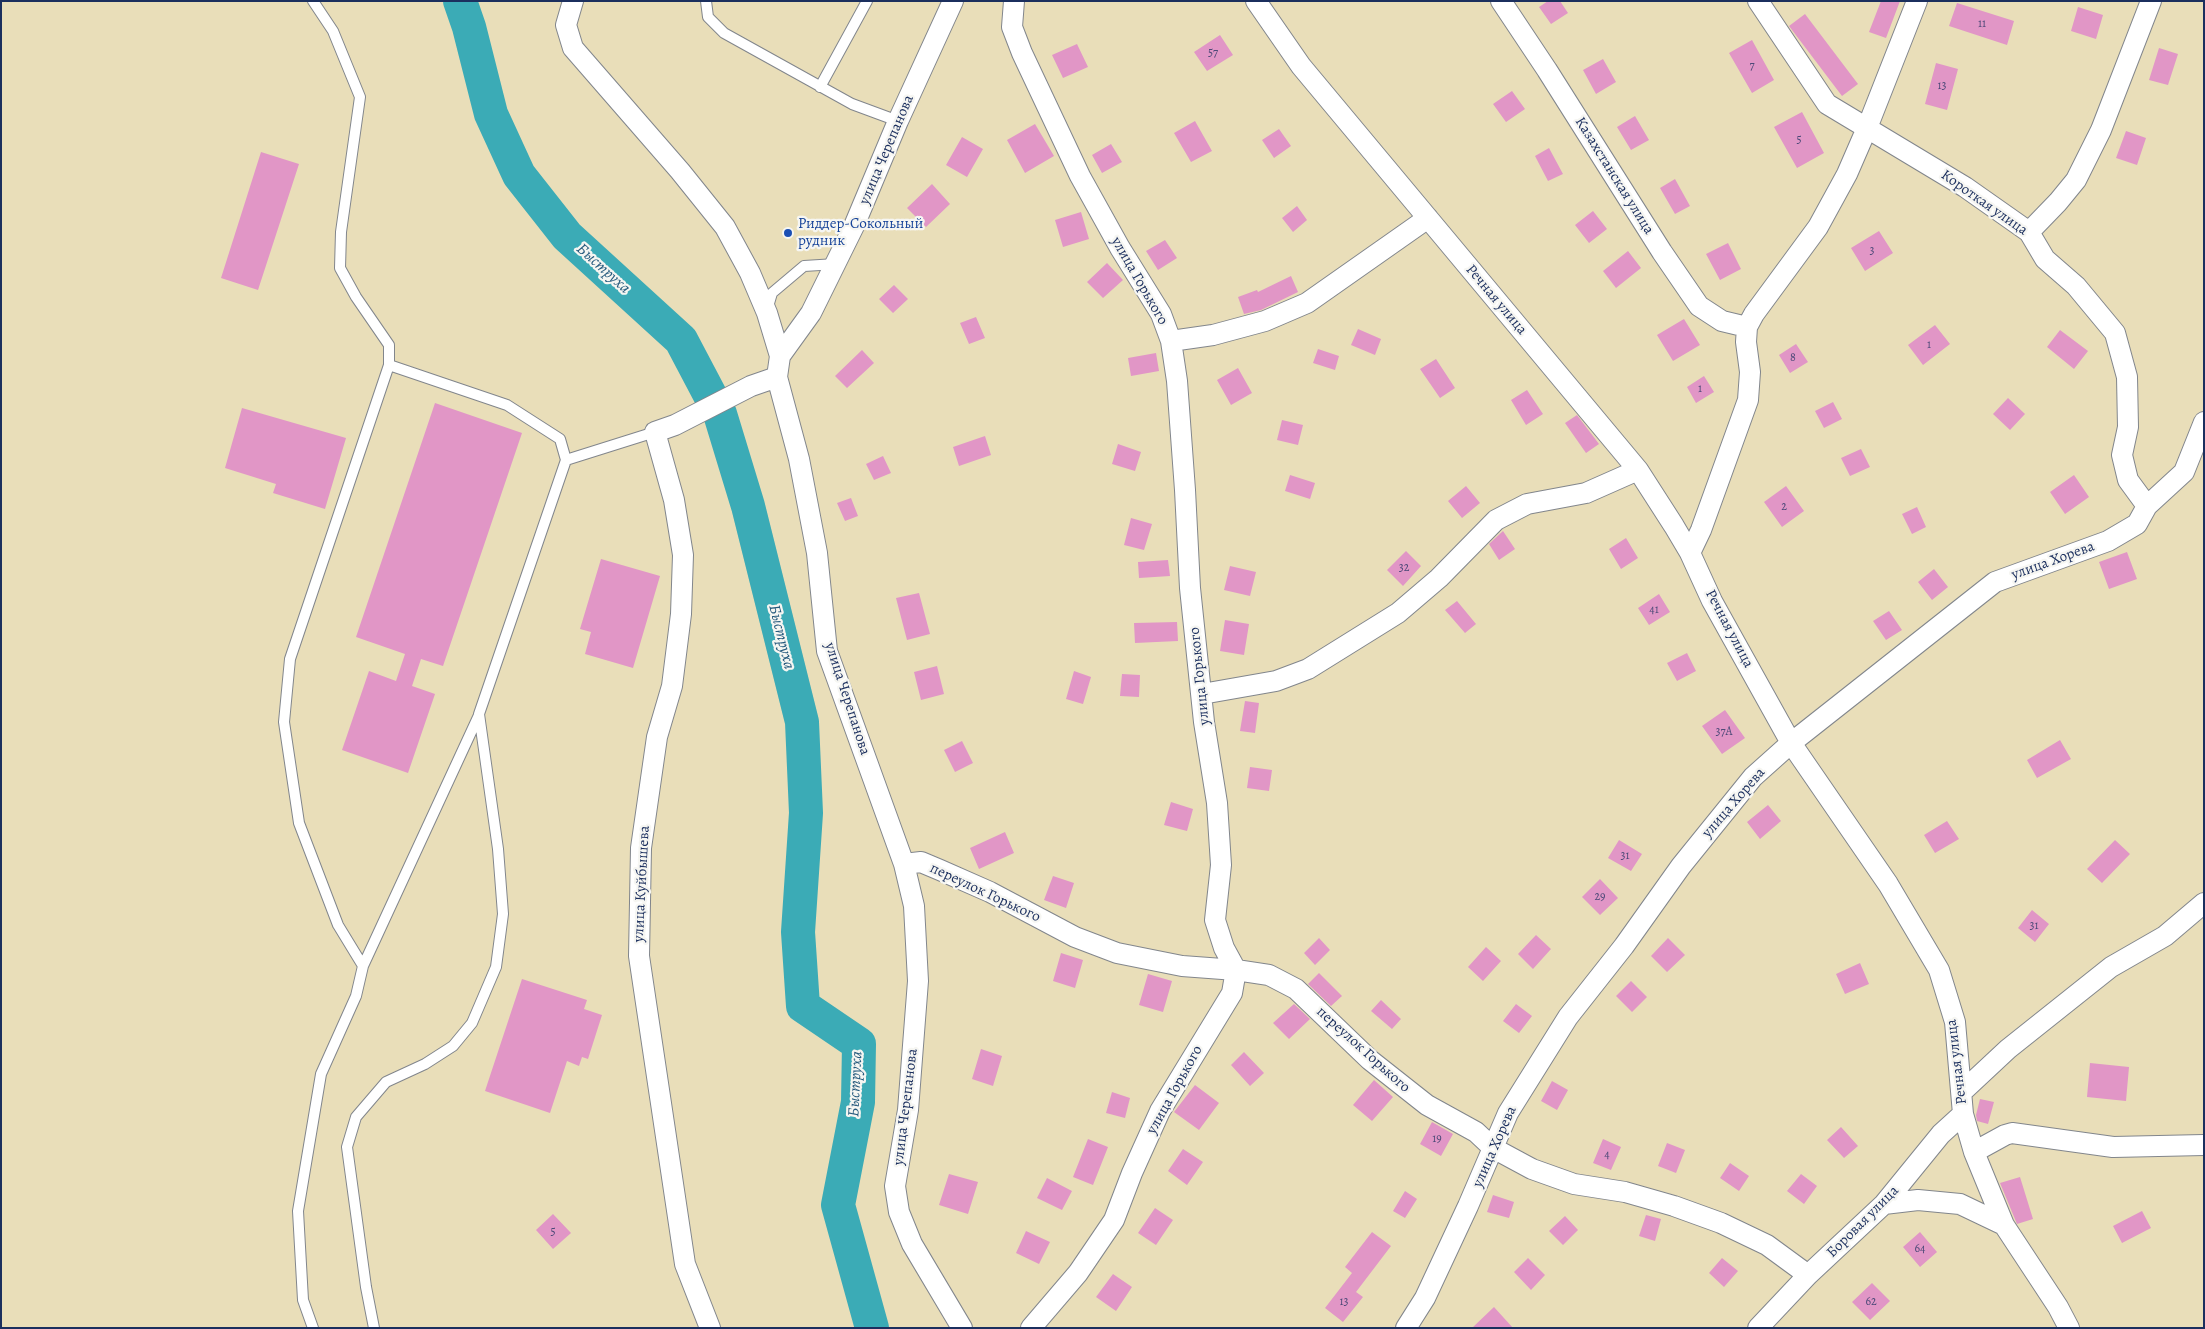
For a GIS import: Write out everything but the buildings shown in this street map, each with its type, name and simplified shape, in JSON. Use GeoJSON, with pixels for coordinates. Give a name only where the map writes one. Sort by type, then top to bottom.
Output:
{"type":"FeatureCollection","features":[{"type":"Feature","properties":{"kind":"street"},"geometry":{"type":"LineString","coordinates":[[573,1],[566,25],[573,48],[680,171],[725,227],[750,273],[767,313],[780,356]]}},
{"type":"Feature","properties":{"kind":"street","name":"улица Черепанова"},"geometry":{"type":"LineString","coordinates":[[953,1],[836,264],[812,313],[780,356],[777,377],[799,459],[817,554],[827,651],[904,864],[914,906],[918,981],[908,1110],[896,1186],[899,1212],[912,1244],[962,1328]]}},
{"type":"Feature","properties":{"kind":"street","name":"улица Горького"},"geometry":{"type":"LineString","coordinates":[[1014,1],[1012,28],[1022,53],[1080,176],[1120,248],[1161,314],[1172,341],[1177,381],[1185,490],[1190,588],[1217,803],[1221,865],[1215,920],[1224,948],[1236,970],[1232,992],[1160,1110],[1132,1173],[1114,1220],[1078,1273],[1031,1328]]}},
{"type":"Feature","properties":{"kind":"street","name":"Речная улица"},"geometry":{"type":"LineString","coordinates":[[1256,1],[1301,66],[1638,470],[1690,553],[1712,601],[1791,743],[1888,884],[1939,970],[1954,1022],[1963,1091],[1963,1114],[1974,1152],[2004,1225],[2058,1307],[2069,1328]]}},
{"type":"Feature","properties":{"kind":"street","name":"Казахстанская улица"},"geometry":{"type":"LineString","coordinates":[[1501,1],[1662,252],[1699,306],[1722,322],[1747,327]]}},
{"type":"Feature","properties":{"kind":"street","name":"Короткая улица"},"geometry":{"type":"LineString","coordinates":[[1758,1],[1827,104],[1965,187],[2029,232],[2045,259],[2076,286],[2115,334],[2127,377],[2128,427],[2122,455],[2128,480],[2147,506]]}},
{"type":"Feature","properties":{"kind":"street"},"geometry":{"type":"LineString","coordinates":[[1690,553],[1701,530],[1748,400],[1750,372],[1746,342],[1747,327],[1754,314],[1818,227],[1847,174],[1917,1]]}},
{"type":"Feature","properties":{"kind":"street"},"geometry":{"type":"LineString","coordinates":[[2029,232],[2076,180],[2101,130],[2151,1]]}},
{"type":"Feature","properties":{"kind":"street"},"geometry":{"type":"LineString","coordinates":[[1172,341],[1213,335],[1266,321],[1307,303],[1428,218]]}},
{"type":"Feature","properties":{"kind":"street"},"geometry":{"type":"LineString","coordinates":[[655,432],[676,425],[751,386],[777,377]]}},
{"type":"Feature","properties":{"kind":"street","name":"улица Хорева"},"geometry":{"type":"LineString","coordinates":[[1406,1328],[1425,1298],[1468,1206],[1508,1112],[1568,1017],[1624,946],[1680,866],[1753,777],[1791,743],[1995,582],[2108,541],[2137,524],[2147,506],[2184,472],[2204,422]]}},
{"type":"Feature","properties":{"kind":"street","name":"улица Куйбышева"},"geometry":{"type":"LineString","coordinates":[[655,432],[674,500],[684,555],[681,614],[672,686],[657,737],[641,848],[639,956],[685,1264],[710,1328]]}},
{"type":"Feature","properties":{"kind":"street"},"geometry":{"type":"LineString","coordinates":[[1202,694],[1276,681],[1308,669],[1398,612],[1439,578],[1496,520],[1527,504],[1586,493],[1638,470]]}},
{"type":"Feature","properties":{"kind":"street","name":"переулок Горького"},"geometry":{"type":"LineString","coordinates":[[904,864],[921,862],[990,892],[1075,937],[1117,953],[1182,966],[1236,970],[1269,975],[1296,989],[1370,1060],[1412,1094],[1427,1105],[1476,1132],[1493,1148],[1532,1169],[1574,1184],[1625,1192],[1721,1222],[1767,1244],[1808,1275]]}},
{"type":"Feature","properties":{"kind":"street"},"geometry":{"type":"LineString","coordinates":[[1963,1091],[2008,1049],[2111,967],[2165,936],[2204,903]]}},
{"type":"Feature","properties":{"kind":"street","name":"Боровая улица"},"geometry":{"type":"LineString","coordinates":[[1758,1328],[1808,1275],[1884,1204],[1941,1134],[1963,1114]]}},
{"type":"Feature","properties":{"kind":"street"},"geometry":{"type":"LineString","coordinates":[[1974,1152],[2012,1133],[2113,1147],[2204,1145]]}},
{"type":"Feature","properties":{"kind":"street"},"geometry":{"type":"LineString","coordinates":[[1884,1204],[1918,1200],[1960,1204],[2004,1225]]}},
{"type":"Feature","properties":{"kind":"lane"},"geometry":{"type":"LineString","coordinates":[[313,1],[333,31],[360,97],[341,232],[340,268],[356,297],[389,344],[389,365],[290,658],[284,722],[299,823],[338,924],[363,966]]}},
{"type":"Feature","properties":{"kind":"lane"},"geometry":{"type":"LineString","coordinates":[[706,1],[708,17],[724,33],[852,104],[898,121]]}},
{"type":"Feature","properties":{"kind":"lane"},"geometry":{"type":"LineString","coordinates":[[820,87],[867,1]]}},
{"type":"Feature","properties":{"kind":"lane"},"geometry":{"type":"LineString","coordinates":[[767,313],[772,293],[804,266],[836,264]]}},
{"type":"Feature","properties":{"kind":"lane"},"geometry":{"type":"LineString","coordinates":[[313,1328],[302,1300],[298,1211],[321,1074],[356,996],[363,966],[479,714],[566,460],[560,439],[507,405],[389,365]]}},
{"type":"Feature","properties":{"kind":"lane"},"geometry":{"type":"LineString","coordinates":[[566,460],[655,432]]}},
{"type":"Feature","properties":{"kind":"lane"},"geometry":{"type":"LineString","coordinates":[[374,1328],[366,1287],[348,1147],[356,1117],[386,1082],[425,1064],[453,1046],[472,1023],[496,967],[503,914],[498,849],[479,714]]}},
{"type":"Feature","properties":{"kind":"waterway","name":"Быструха"},"geometry":{"type":"LineString","coordinates":[[460,1],[469,27],[491,114],[519,175],[567,236],[681,340],[720,414],[748,506],[802,722],[806,813],[798,932],[803,1006],[859,1044],[858,1102],[838,1205],[872,1328]]}},
{"type":"Feature","properties":{"kind":"place","name":"Риддер-Сокольный рудник"},"geometry":{"type":"Point","coordinates":[788,233]}}]}
